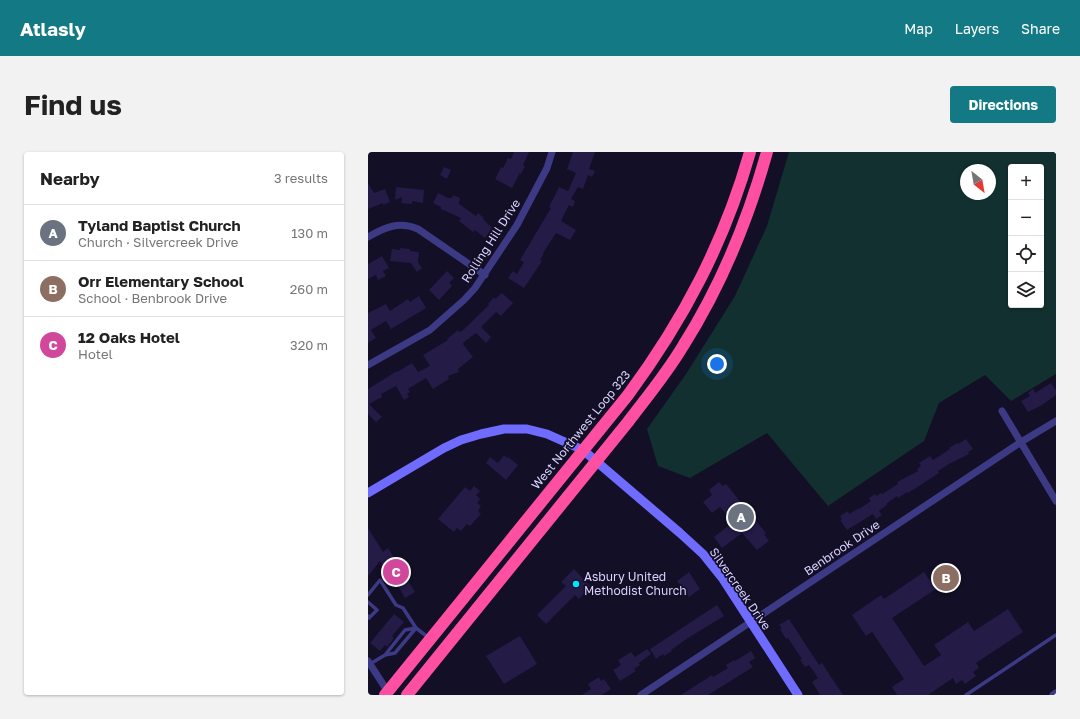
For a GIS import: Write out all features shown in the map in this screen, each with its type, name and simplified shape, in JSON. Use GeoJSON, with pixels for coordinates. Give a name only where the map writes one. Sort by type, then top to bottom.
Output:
{"type":"FeatureCollection","features":[{"type":"Feature","properties":{"kind":"highway","name":"West Northwest Loop 323"},"geometry":{"type":"LineString","coordinates":[[388,694],[628,395],[651,364],[690,300],[722,233],[736,197],[750,152]]}},
{"type":"Feature","properties":{"kind":"highway"},"geometry":{"type":"LineString","coordinates":[[407,695],[658,383],[683,346],[706,307],[726,267],[744,225],[767,152]]}},
{"type":"Feature","properties":{"kind":"street","name":"Rolling Hill Drive"},"geometry":{"type":"LineString","coordinates":[[368,365],[430,330],[464,300],[485,275],[517,225],[547,168],[552,152]]}},
{"type":"Feature","properties":{"kind":"street"},"geometry":{"type":"LineString","coordinates":[[368,237],[390,226],[400,224],[411,226],[418,229],[485,275]]}},
{"type":"Feature","properties":{"kind":"street"},"geometry":{"type":"LineString","coordinates":[[1002,411],[1056,501]]}},
{"type":"Feature","properties":{"kind":"street","name":"Benbrook Drive"},"geometry":{"type":"LineString","coordinates":[[641,695],[1021,442],[1056,421]]}},
{"type":"Feature","properties":{"kind":"street","name":"Silvercreek Drive"},"geometry":{"type":"LineString","coordinates":[[368,493],[444,448],[461,440],[504,429],[527,428],[547,434],[584,450],[703,554],[717,571],[798,695]]}},
{"type":"Feature","properties":{"kind":"street"},"geometry":{"type":"LineString","coordinates":[[369,662],[388,694]]}},
{"type":"Feature","properties":{"kind":"lane"},"geometry":{"type":"LineString","coordinates":[[368,595],[380,580],[396,605],[403,608],[416,628],[431,639]]}},
{"type":"Feature","properties":{"kind":"lane"},"geometry":{"type":"LineString","coordinates":[[368,602],[376,610],[369,618],[368,616]]}},
{"type":"Feature","properties":{"kind":"lane"},"geometry":{"type":"LineString","coordinates":[[385,654],[405,630],[416,628]]}},
{"type":"Feature","properties":{"kind":"lane"},"geometry":{"type":"LineString","coordinates":[[369,662],[385,654],[395,653],[416,628]]}},
{"type":"Feature","properties":{"kind":"lane"},"geometry":{"type":"LineString","coordinates":[[966,695],[1056,636]]}},
{"type":"Feature","properties":{"kind":"green space"},"geometry":{"type":"Polygon","coordinates":[[[789,152],[1056,152],[1056,374],[1011,401],[985,375],[939,403],[924,441],[828,506],[767,433],[690,478],[658,466],[647,429],[686,374],[735,296],[767,226],[789,152]]]}},
{"type":"Feature","properties":{"kind":"building"},"geometry":{"type":"Polygon","coordinates":[[[514,152],[529,152],[523,165],[525,166],[512,188],[495,179],[501,167],[503,168],[508,158],[511,159],[514,152]]]}},
{"type":"Feature","properties":{"kind":"building"},"geometry":{"type":"Polygon","coordinates":[[[573,152],[595,152],[589,169],[595,171],[592,177],[588,175],[583,189],[578,187],[571,199],[575,201],[573,207],[569,205],[561,221],[576,230],[570,240],[556,233],[543,253],[540,260],[542,261],[524,288],[508,278],[513,271],[517,274],[524,262],[520,260],[551,208],[549,207],[559,187],[568,191],[576,173],[567,169],[573,152]]]}},
{"type":"Feature","properties":{"kind":"building"},"geometry":{"type":"Polygon","coordinates":[[[444,167],[451,170],[447,179],[440,175],[444,167]]]}},
{"type":"Feature","properties":{"kind":"building"},"geometry":{"type":"Polygon","coordinates":[[[368,183],[374,193],[385,189],[390,202],[368,209],[368,183]]]}},
{"type":"Feature","properties":{"kind":"building"},"geometry":{"type":"Polygon","coordinates":[[[396,187],[424,190],[423,203],[412,201],[412,204],[401,203],[402,197],[395,200],[396,187]]]}},
{"type":"Feature","properties":{"kind":"building"},"geometry":{"type":"Polygon","coordinates":[[[438,193],[448,198],[452,198],[453,195],[460,198],[459,204],[476,216],[478,213],[484,218],[483,219],[492,228],[485,238],[475,230],[473,232],[459,221],[461,218],[441,209],[441,207],[433,203],[438,193]]]}},
{"type":"Feature","properties":{"kind":"building"},"geometry":{"type":"Polygon","coordinates":[[[400,248],[419,252],[418,262],[422,268],[417,272],[411,263],[390,261],[392,249],[400,250],[400,248]]]}},
{"type":"Feature","properties":{"kind":"building"},"geometry":{"type":"Polygon","coordinates":[[[382,256],[389,268],[383,271],[386,276],[378,280],[376,275],[368,279],[368,264],[382,256]]]}},
{"type":"Feature","properties":{"kind":"building"},"geometry":{"type":"Polygon","coordinates":[[[447,271],[454,278],[449,283],[452,286],[439,300],[429,290],[447,271]]]}},
{"type":"Feature","properties":{"kind":"building"},"geometry":{"type":"Polygon","coordinates":[[[502,293],[513,303],[501,316],[496,312],[481,327],[491,337],[486,343],[476,333],[464,342],[463,344],[473,357],[458,369],[459,372],[448,376],[449,379],[433,389],[426,378],[408,389],[410,392],[407,394],[409,397],[404,400],[396,386],[381,394],[382,397],[369,404],[382,417],[376,422],[368,414],[368,389],[412,363],[418,372],[430,366],[423,355],[448,340],[447,339],[458,330],[459,332],[462,331],[489,305],[488,304],[494,297],[495,299],[502,293]]]}},
{"type":"Feature","properties":{"kind":"building"},"geometry":{"type":"Polygon","coordinates":[[[419,296],[426,308],[391,329],[386,321],[371,330],[376,338],[368,343],[368,313],[386,304],[390,311],[408,299],[410,302],[419,296]]]}},
{"type":"Feature","properties":{"kind":"building"},"geometry":{"type":"Polygon","coordinates":[[[1051,383],[1056,390],[1056,395],[1042,405],[1028,412],[1021,401],[1030,396],[1028,393],[1033,389],[1035,393],[1051,383]]]}},
{"type":"Feature","properties":{"kind":"building"},"geometry":{"type":"Polygon","coordinates":[[[966,439],[973,449],[968,452],[969,454],[938,471],[939,473],[908,493],[907,492],[898,498],[897,496],[879,511],[882,515],[876,519],[873,514],[847,530],[840,520],[842,519],[840,516],[848,511],[849,514],[859,509],[871,501],[869,498],[875,494],[876,496],[881,493],[882,494],[898,484],[897,482],[918,471],[917,469],[921,466],[919,463],[930,456],[933,460],[950,449],[949,448],[966,439]]]}},
{"type":"Feature","properties":{"kind":"building"},"geometry":{"type":"Polygon","coordinates":[[[504,455],[518,465],[506,480],[486,463],[490,457],[498,463],[504,455]]]}},
{"type":"Feature","properties":{"kind":"building"},"geometry":{"type":"Polygon","coordinates":[[[719,482],[723,486],[726,484],[766,533],[764,534],[769,541],[757,550],[742,533],[722,548],[714,537],[733,522],[720,507],[712,513],[703,502],[712,495],[709,490],[719,482]]]}},
{"type":"Feature","properties":{"kind":"building"},"geometry":{"type":"Polygon","coordinates":[[[474,486],[480,491],[476,495],[480,499],[477,503],[481,506],[478,511],[481,514],[470,526],[467,524],[461,531],[457,528],[454,532],[438,519],[465,487],[470,491],[474,486]]]}},
{"type":"Feature","properties":{"kind":"building"},"geometry":{"type":"Polygon","coordinates":[[[368,528],[383,552],[388,548],[415,592],[405,598],[389,570],[386,572],[380,561],[368,576],[368,528]]]}},
{"type":"Feature","properties":{"kind":"building"},"geometry":{"type":"Polygon","coordinates":[[[574,569],[591,587],[579,599],[575,595],[546,624],[537,615],[566,586],[561,582],[574,569]]]}},
{"type":"Feature","properties":{"kind":"building"},"geometry":{"type":"Polygon","coordinates":[[[689,572],[700,589],[689,597],[677,581],[689,572]]]}},
{"type":"Feature","properties":{"kind":"building"},"geometry":{"type":"Polygon","coordinates":[[[924,572],[936,589],[892,618],[924,666],[941,655],[934,645],[968,622],[974,631],[1008,609],[1023,632],[976,663],[979,668],[973,672],[976,676],[965,684],[962,680],[956,684],[953,678],[928,695],[897,695],[892,687],[904,679],[872,632],[866,636],[852,615],[881,595],[884,599],[924,572]]]}},
{"type":"Feature","properties":{"kind":"building"},"geometry":{"type":"Polygon","coordinates":[[[717,605],[724,616],[688,638],[671,650],[672,651],[664,656],[663,654],[656,659],[650,649],[717,605]]]}},
{"type":"Feature","properties":{"kind":"building"},"geometry":{"type":"Polygon","coordinates":[[[394,614],[404,622],[392,636],[394,638],[387,647],[385,645],[380,651],[370,643],[394,614]]]}},
{"type":"Feature","properties":{"kind":"building"},"geometry":{"type":"Polygon","coordinates":[[[789,619],[819,665],[822,663],[843,695],[820,695],[812,682],[818,678],[809,665],[805,667],[800,660],[802,659],[780,629],[782,628],[779,625],[789,619]]]}},
{"type":"Feature","properties":{"kind":"building"},"geometry":{"type":"Polygon","coordinates":[[[520,636],[537,664],[504,684],[486,656],[520,636]]]}},
{"type":"Feature","properties":{"kind":"building"},"geometry":{"type":"Polygon","coordinates":[[[647,649],[651,654],[639,663],[640,665],[634,669],[636,671],[620,681],[613,670],[621,665],[618,660],[631,652],[635,657],[647,649]]]}},
{"type":"Feature","properties":{"kind":"building"},"geometry":{"type":"Polygon","coordinates":[[[751,651],[755,658],[749,662],[753,667],[708,695],[681,695],[712,675],[713,677],[728,668],[726,665],[751,651]]]}},
{"type":"Feature","properties":{"kind":"building"},"geometry":{"type":"Polygon","coordinates":[[[599,677],[601,681],[604,679],[611,689],[602,695],[582,695],[591,689],[588,684],[599,677]]]}},
{"type":"Feature","properties":{"kind":"place","name":"Tyland Baptist Church"},"geometry":{"type":"Point","coordinates":[741,517]}},
{"type":"Feature","properties":{"kind":"place","name":"12 Oaks Hotel"},"geometry":{"type":"Point","coordinates":[396,572]}},
{"type":"Feature","properties":{"kind":"place","name":"Orr Elementary School"},"geometry":{"type":"Point","coordinates":[946,578]}},
{"type":"Feature","properties":{"kind":"place","name":"Asbury United Methodist Church"},"geometry":{"type":"Point","coordinates":[576,584]}}]}
